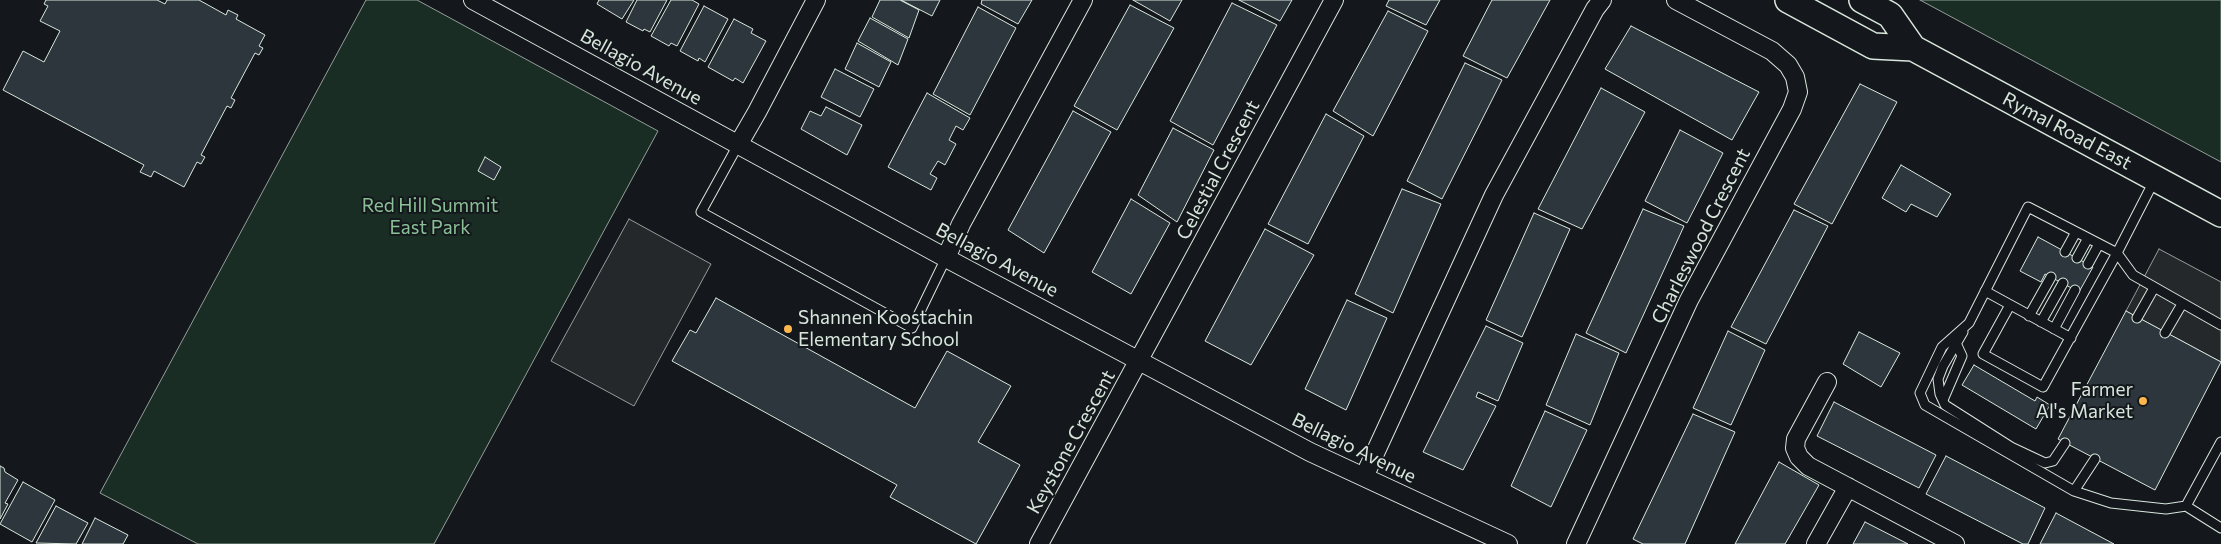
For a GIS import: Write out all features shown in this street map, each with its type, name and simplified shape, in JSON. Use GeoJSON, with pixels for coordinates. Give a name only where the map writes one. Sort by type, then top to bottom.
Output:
{"type":"FeatureCollection","features":[{"type":"Feature","properties":{"kind":"main road","name":"Rymal Road East"},"geometry":{"type":"LineString","coordinates":[[1788,0],[1873,46],[1913,48],[2221,214]]}},
{"type":"Feature","properties":{"kind":"main road","name":"Rymal Road East"},"geometry":{"type":"LineString","coordinates":[[1862,0],[1890,15],[1913,48]]}},
{"type":"Feature","properties":{"kind":"street","name":"Bellagio Avenue"},"geometry":{"type":"LineString","coordinates":[[473,0],[946,258],[1310,452],[1508,544]]}},
{"type":"Feature","properties":{"kind":"street"},"geometry":{"type":"LineString","coordinates":[[738,144],[758,112],[816,0]]}},
{"type":"Feature","properties":{"kind":"street"},"geometry":{"type":"LineString","coordinates":[[946,258],[961,224],[1083,0]]}},
{"type":"Feature","properties":{"kind":"street","name":"Celestial Crescent"},"geometry":{"type":"LineString","coordinates":[[1140,361],[1334,0]]}},
{"type":"Feature","properties":{"kind":"street"},"geometry":{"type":"LineString","coordinates":[[1364,477],[1494,196],[1595,9],[1602,0]]}},
{"type":"Feature","properties":{"kind":"street","name":"Charleswood Crescent"},"geometry":{"type":"LineString","coordinates":[[1576,544],[1689,300],[1792,109],[1798,92],[1795,78],[1788,65],[1772,51],[1676,0]]}},
{"type":"Feature","properties":{"kind":"street","name":"Keystone Crescent"},"geometry":{"type":"LineString","coordinates":[[1039,544],[1140,361]]}},
{"type":"Feature","properties":{"kind":"street"},"geometry":{"type":"LineString","coordinates":[[1827,382],[1796,438],[1795,448],[1798,457],[1808,466],[1949,543]]}},
{"type":"Feature","properties":{"kind":"street"},"geometry":{"type":"LineString","coordinates":[[1816,544],[1848,487]]}},
{"type":"Feature","properties":{"kind":"lane"},"geometry":{"type":"LineString","coordinates":[[738,144],[701,212],[912,328],[946,258]]}},
{"type":"Feature","properties":{"kind":"lane"},"geometry":{"type":"LineString","coordinates":[[2010,306],[1982,354],[2043,388],[2156,179]]}},
{"type":"Feature","properties":{"kind":"lane"},"geometry":{"type":"LineString","coordinates":[[2066,443],[2053,461],[2045,463],[2012,447],[1945,405],[1942,400],[1938,379],[1943,366],[1968,323],[2028,207],[2117,253],[2133,275],[2221,325]]}},
{"type":"Feature","properties":{"kind":"lane"},"geometry":{"type":"LineString","coordinates":[[2065,252],[2076,232]]}},
{"type":"Feature","properties":{"kind":"lane"},"geometry":{"type":"LineString","coordinates":[[2077,258],[2088,238]]}},
{"type":"Feature","properties":{"kind":"lane"},"geometry":{"type":"LineString","coordinates":[[2088,264],[2099,244]]}},
{"type":"Feature","properties":{"kind":"lane"},"geometry":{"type":"LineString","coordinates":[[2029,316],[2051,277]]}},
{"type":"Feature","properties":{"kind":"lane"},"geometry":{"type":"LineString","coordinates":[[2042,322],[2063,283]]}},
{"type":"Feature","properties":{"kind":"lane"},"geometry":{"type":"LineString","coordinates":[[2137,318],[2154,288]]}},
{"type":"Feature","properties":{"kind":"lane"},"geometry":{"type":"LineString","coordinates":[[2054,329],[2075,290]]}},
{"type":"Feature","properties":{"kind":"lane"},"geometry":{"type":"LineString","coordinates":[[1985,291],[2071,338]]}},
{"type":"Feature","properties":{"kind":"lane"},"geometry":{"type":"LineString","coordinates":[[2165,333],[2182,304]]}},
{"type":"Feature","properties":{"kind":"lane"},"geometry":{"type":"LineString","coordinates":[[1968,323],[1942,347],[1920,392],[1925,405],[2074,491],[2112,503],[2166,509],[2186,506],[2221,528]]}},
{"type":"Feature","properties":{"kind":"lane"},"geometry":{"type":"LineString","coordinates":[[1942,400],[1962,356],[1956,344]]}},
{"type":"Feature","properties":{"kind":"lane"},"geometry":{"type":"LineString","coordinates":[[2186,506],[2221,442]]}},
{"type":"Feature","properties":{"kind":"lane"},"geometry":{"type":"LineString","coordinates":[[2074,491],[2095,459]]}},
{"type":"Feature","properties":{"kind":"green space","name":"Red Hill Summit East Park"},"geometry":{"type":"Polygon","coordinates":[[[366,0],[417,0],[658,131],[434,544],[198,544],[100,493],[366,0]]]}},
{"type":"Feature","properties":{"kind":"green space"},"geometry":{"type":"Polygon","coordinates":[[[1920,0],[2221,0],[2221,162],[1920,0]]]}},
{"type":"Feature","properties":{"kind":"shaded area"},"geometry":{"type":"Polygon","coordinates":[[[629,219],[711,264],[634,406],[551,361],[629,219]]]}},
{"type":"Feature","properties":{"kind":"shaded area"},"geometry":{"type":"Polygon","coordinates":[[[2159,249],[2221,282],[2221,362],[2126,311],[2159,249]]]}},
{"type":"Feature","properties":{"kind":"building"},"geometry":{"type":"Polygon","coordinates":[[[46,0],[157,0],[165,4],[167,0],[199,0],[226,15],[228,10],[238,15],[236,19],[265,35],[259,46],[263,48],[259,55],[255,53],[231,98],[235,100],[231,108],[227,106],[201,155],[205,157],[201,164],[197,162],[184,187],[154,171],[151,177],[140,172],[144,165],[3,90],[23,51],[44,62],[60,31],[40,21],[48,6],[44,4],[46,0]]]}},
{"type":"Feature","properties":{"kind":"building"},"geometry":{"type":"Polygon","coordinates":[[[599,0],[634,0],[622,19],[597,4],[599,0]]]}},
{"type":"Feature","properties":{"kind":"building"},"geometry":{"type":"Polygon","coordinates":[[[637,0],[667,0],[650,32],[644,29],[643,31],[626,22],[637,0]]]}},
{"type":"Feature","properties":{"kind":"building"},"geometry":{"type":"Polygon","coordinates":[[[671,0],[692,0],[699,4],[677,46],[671,43],[669,46],[651,36],[671,0]]]}},
{"type":"Feature","properties":{"kind":"building"},"geometry":{"type":"Polygon","coordinates":[[[880,0],[900,0],[919,10],[909,38],[872,17],[880,0]]]}},
{"type":"Feature","properties":{"kind":"building"},"geometry":{"type":"Polygon","coordinates":[[[901,0],[940,0],[932,16],[901,0]]]}},
{"type":"Feature","properties":{"kind":"building"},"geometry":{"type":"Polygon","coordinates":[[[982,0],[1032,0],[1018,24],[981,4],[982,0]]]}},
{"type":"Feature","properties":{"kind":"building"},"geometry":{"type":"Polygon","coordinates":[[[1133,0],[1182,0],[1170,21],[1133,0]]]}},
{"type":"Feature","properties":{"kind":"building"},"geometry":{"type":"Polygon","coordinates":[[[1239,0],[1292,0],[1280,21],[1239,0]]]}},
{"type":"Feature","properties":{"kind":"building"},"geometry":{"type":"Polygon","coordinates":[[[1389,0],[1440,0],[1426,25],[1386,6],[1389,0]]]}},
{"type":"Feature","properties":{"kind":"building"},"geometry":{"type":"Polygon","coordinates":[[[1492,0],[1550,0],[1507,78],[1463,56],[1492,0]]]}},
{"type":"Feature","properties":{"kind":"building"},"geometry":{"type":"Polygon","coordinates":[[[1232,3],[1277,25],[1213,145],[1170,121],[1232,3]]]}},
{"type":"Feature","properties":{"kind":"building"},"geometry":{"type":"Polygon","coordinates":[[[1130,5],[1174,28],[1117,130],[1074,106],[1130,5]]]}},
{"type":"Feature","properties":{"kind":"building"},"geometry":{"type":"Polygon","coordinates":[[[704,6],[728,19],[705,62],[699,58],[698,61],[680,51],[704,6]]]}},
{"type":"Feature","properties":{"kind":"building"},"geometry":{"type":"Polygon","coordinates":[[[978,7],[1016,28],[970,115],[933,94],[978,7]]]}},
{"type":"Feature","properties":{"kind":"building"},"geometry":{"type":"Polygon","coordinates":[[[1388,11],[1428,31],[1373,136],[1333,111],[1388,11]]]}},
{"type":"Feature","properties":{"kind":"building"},"geometry":{"type":"Polygon","coordinates":[[[870,18],[908,39],[898,65],[858,41],[870,18]]]}},
{"type":"Feature","properties":{"kind":"building"},"geometry":{"type":"Polygon","coordinates":[[[734,19],[753,29],[751,33],[766,41],[743,83],[735,78],[733,81],[708,67],[734,19]]]}},
{"type":"Feature","properties":{"kind":"building"},"geometry":{"type":"Polygon","coordinates":[[[1631,26],[1759,92],[1732,140],[1605,69],[1631,26]]]}},
{"type":"Feature","properties":{"kind":"building"},"geometry":{"type":"Polygon","coordinates":[[[857,43],[891,62],[879,87],[845,69],[857,43]]]}},
{"type":"Feature","properties":{"kind":"building"},"geometry":{"type":"Polygon","coordinates":[[[1465,63],[1502,80],[1442,199],[1407,181],[1465,63]]]}},
{"type":"Feature","properties":{"kind":"building"},"geometry":{"type":"Polygon","coordinates":[[[835,69],[874,89],[860,117],[821,97],[835,69]]]}},
{"type":"Feature","properties":{"kind":"building"},"geometry":{"type":"Polygon","coordinates":[[[1860,84],[1897,102],[1832,224],[1794,204],[1860,84]]]}},
{"type":"Feature","properties":{"kind":"building"},"geometry":{"type":"Polygon","coordinates":[[[1601,88],[1645,112],[1582,229],[1538,209],[1601,88]]]}},
{"type":"Feature","properties":{"kind":"building"},"geometry":{"type":"Polygon","coordinates":[[[927,93],[970,118],[963,130],[956,126],[949,140],[956,144],[945,165],[938,161],[930,174],[937,178],[931,190],[888,167],[927,93]]]}},
{"type":"Feature","properties":{"kind":"building"},"geometry":{"type":"Polygon","coordinates":[[[826,107],[862,125],[847,155],[801,129],[810,111],[821,116],[826,107]]]}},
{"type":"Feature","properties":{"kind":"building"},"geometry":{"type":"Polygon","coordinates":[[[1073,111],[1111,132],[1044,253],[1008,230],[1073,111]]]}},
{"type":"Feature","properties":{"kind":"building"},"geometry":{"type":"Polygon","coordinates":[[[1326,114],[1364,136],[1308,244],[1268,224],[1326,114]]]}},
{"type":"Feature","properties":{"kind":"building"},"geometry":{"type":"Polygon","coordinates":[[[1173,128],[1214,150],[1177,222],[1138,195],[1173,128]]]}},
{"type":"Feature","properties":{"kind":"building"},"geometry":{"type":"Polygon","coordinates":[[[1680,130],[1723,153],[1687,223],[1645,201],[1680,130]]]}},
{"type":"Feature","properties":{"kind":"building"},"geometry":{"type":"Polygon","coordinates":[[[485,157],[501,167],[494,180],[478,171],[485,157]]]}},
{"type":"Feature","properties":{"kind":"building"},"geometry":{"type":"Polygon","coordinates":[[[1901,165],[1951,194],[1937,217],[1911,204],[1906,212],[1882,198],[1901,165]]]}},
{"type":"Feature","properties":{"kind":"building"},"geometry":{"type":"Polygon","coordinates":[[[1402,189],[1441,204],[1393,313],[1355,294],[1402,189]]]}},
{"type":"Feature","properties":{"kind":"building"},"geometry":{"type":"Polygon","coordinates":[[[1131,199],[1170,223],[1131,294],[1092,272],[1131,199]]]}},
{"type":"Feature","properties":{"kind":"building"},"geometry":{"type":"Polygon","coordinates":[[[1643,209],[1684,226],[1626,353],[1586,333],[1643,209]]]}},
{"type":"Feature","properties":{"kind":"building"},"geometry":{"type":"Polygon","coordinates":[[[1794,210],[1828,226],[1766,344],[1731,327],[1794,210]]]}},
{"type":"Feature","properties":{"kind":"building"},"geometry":{"type":"Polygon","coordinates":[[[1534,213],[1570,229],[1522,337],[1486,320],[1534,213]]]}},
{"type":"Feature","properties":{"kind":"building"},"geometry":{"type":"Polygon","coordinates":[[[1265,229],[1314,255],[1251,365],[1205,341],[1265,229]]]}},
{"type":"Feature","properties":{"kind":"building"},"geometry":{"type":"Polygon","coordinates":[[[2038,237],[2093,267],[2079,292],[2045,274],[2041,282],[2020,271],[2038,237]]]}},
{"type":"Feature","properties":{"kind":"building"},"geometry":{"type":"Polygon","coordinates":[[[716,298],[915,408],[947,351],[1011,386],[978,442],[1020,465],[976,544],[890,497],[897,485],[672,361],[690,330],[696,333],[716,298]]]}},
{"type":"Feature","properties":{"kind":"building"},"geometry":{"type":"Polygon","coordinates":[[[1347,300],[1387,318],[1346,410],[1305,389],[1347,300]]]}},
{"type":"Feature","properties":{"kind":"building"},"geometry":{"type":"Polygon","coordinates":[[[2126,311],[2221,362],[2155,490],[2058,439],[2126,311]]]}},
{"type":"Feature","properties":{"kind":"building"},"geometry":{"type":"Polygon","coordinates":[[[1486,326],[1523,343],[1498,401],[1478,392],[1476,397],[1496,406],[1463,470],[1423,452],[1486,326]]]}},
{"type":"Feature","properties":{"kind":"building"},"geometry":{"type":"Polygon","coordinates":[[[1728,331],[1765,350],[1731,425],[1693,408],[1728,331]]]}},
{"type":"Feature","properties":{"kind":"building"},"geometry":{"type":"Polygon","coordinates":[[[1859,332],[1900,353],[1881,387],[1843,364],[1859,332]]]}},
{"type":"Feature","properties":{"kind":"building"},"geometry":{"type":"Polygon","coordinates":[[[1576,334],[1619,353],[1590,425],[1546,405],[1576,334]]]}},
{"type":"Feature","properties":{"kind":"building"},"geometry":{"type":"Polygon","coordinates":[[[1974,365],[2035,401],[2037,397],[2050,405],[2036,429],[1962,385],[1974,365]]]}},
{"type":"Feature","properties":{"kind":"building"},"geometry":{"type":"Polygon","coordinates":[[[1834,402],[1936,455],[1919,488],[1817,436],[1834,402]]]}},
{"type":"Feature","properties":{"kind":"building"},"geometry":{"type":"Polygon","coordinates":[[[1545,411],[1587,430],[1551,507],[1511,486],[1545,411]]]}},
{"type":"Feature","properties":{"kind":"building"},"geometry":{"type":"Polygon","coordinates":[[[1693,414],[1735,432],[1685,544],[1643,544],[1633,539],[1693,414]]]}},
{"type":"Feature","properties":{"kind":"building"},"geometry":{"type":"Polygon","coordinates":[[[1946,456],[2045,508],[2028,544],[2023,544],[1926,494],[1946,456]]]}},
{"type":"Feature","properties":{"kind":"building"},"geometry":{"type":"Polygon","coordinates":[[[1779,462],[1819,485],[1785,544],[1735,544],[1779,462]]]}},
{"type":"Feature","properties":{"kind":"building"},"geometry":{"type":"Polygon","coordinates":[[[0,466],[4,468],[5,472],[18,480],[5,503],[8,504],[0,519],[0,466]]]}},
{"type":"Feature","properties":{"kind":"building"},"geometry":{"type":"Polygon","coordinates":[[[23,482],[55,500],[32,542],[0,524],[23,482]]]}},
{"type":"Feature","properties":{"kind":"building"},"geometry":{"type":"Polygon","coordinates":[[[56,506],[88,523],[76,544],[36,543],[56,506]]]}},
{"type":"Feature","properties":{"kind":"building"},"geometry":{"type":"Polygon","coordinates":[[[2056,513],[2114,544],[2040,544],[2056,513]]]}},
{"type":"Feature","properties":{"kind":"building"},"geometry":{"type":"Polygon","coordinates":[[[95,518],[128,535],[123,544],[82,544],[95,518]]]}},
{"type":"Feature","properties":{"kind":"building"},"geometry":{"type":"Polygon","coordinates":[[[1865,522],[1908,544],[1853,544],[1865,522]]]}},
{"type":"Feature","properties":{"kind":"place","name":"Shannen Koostachin Elementary School"},"geometry":{"type":"Point","coordinates":[788,329]}},
{"type":"Feature","properties":{"kind":"place","name":"Farmer Al's Market"},"geometry":{"type":"Point","coordinates":[2143,401]}}]}
